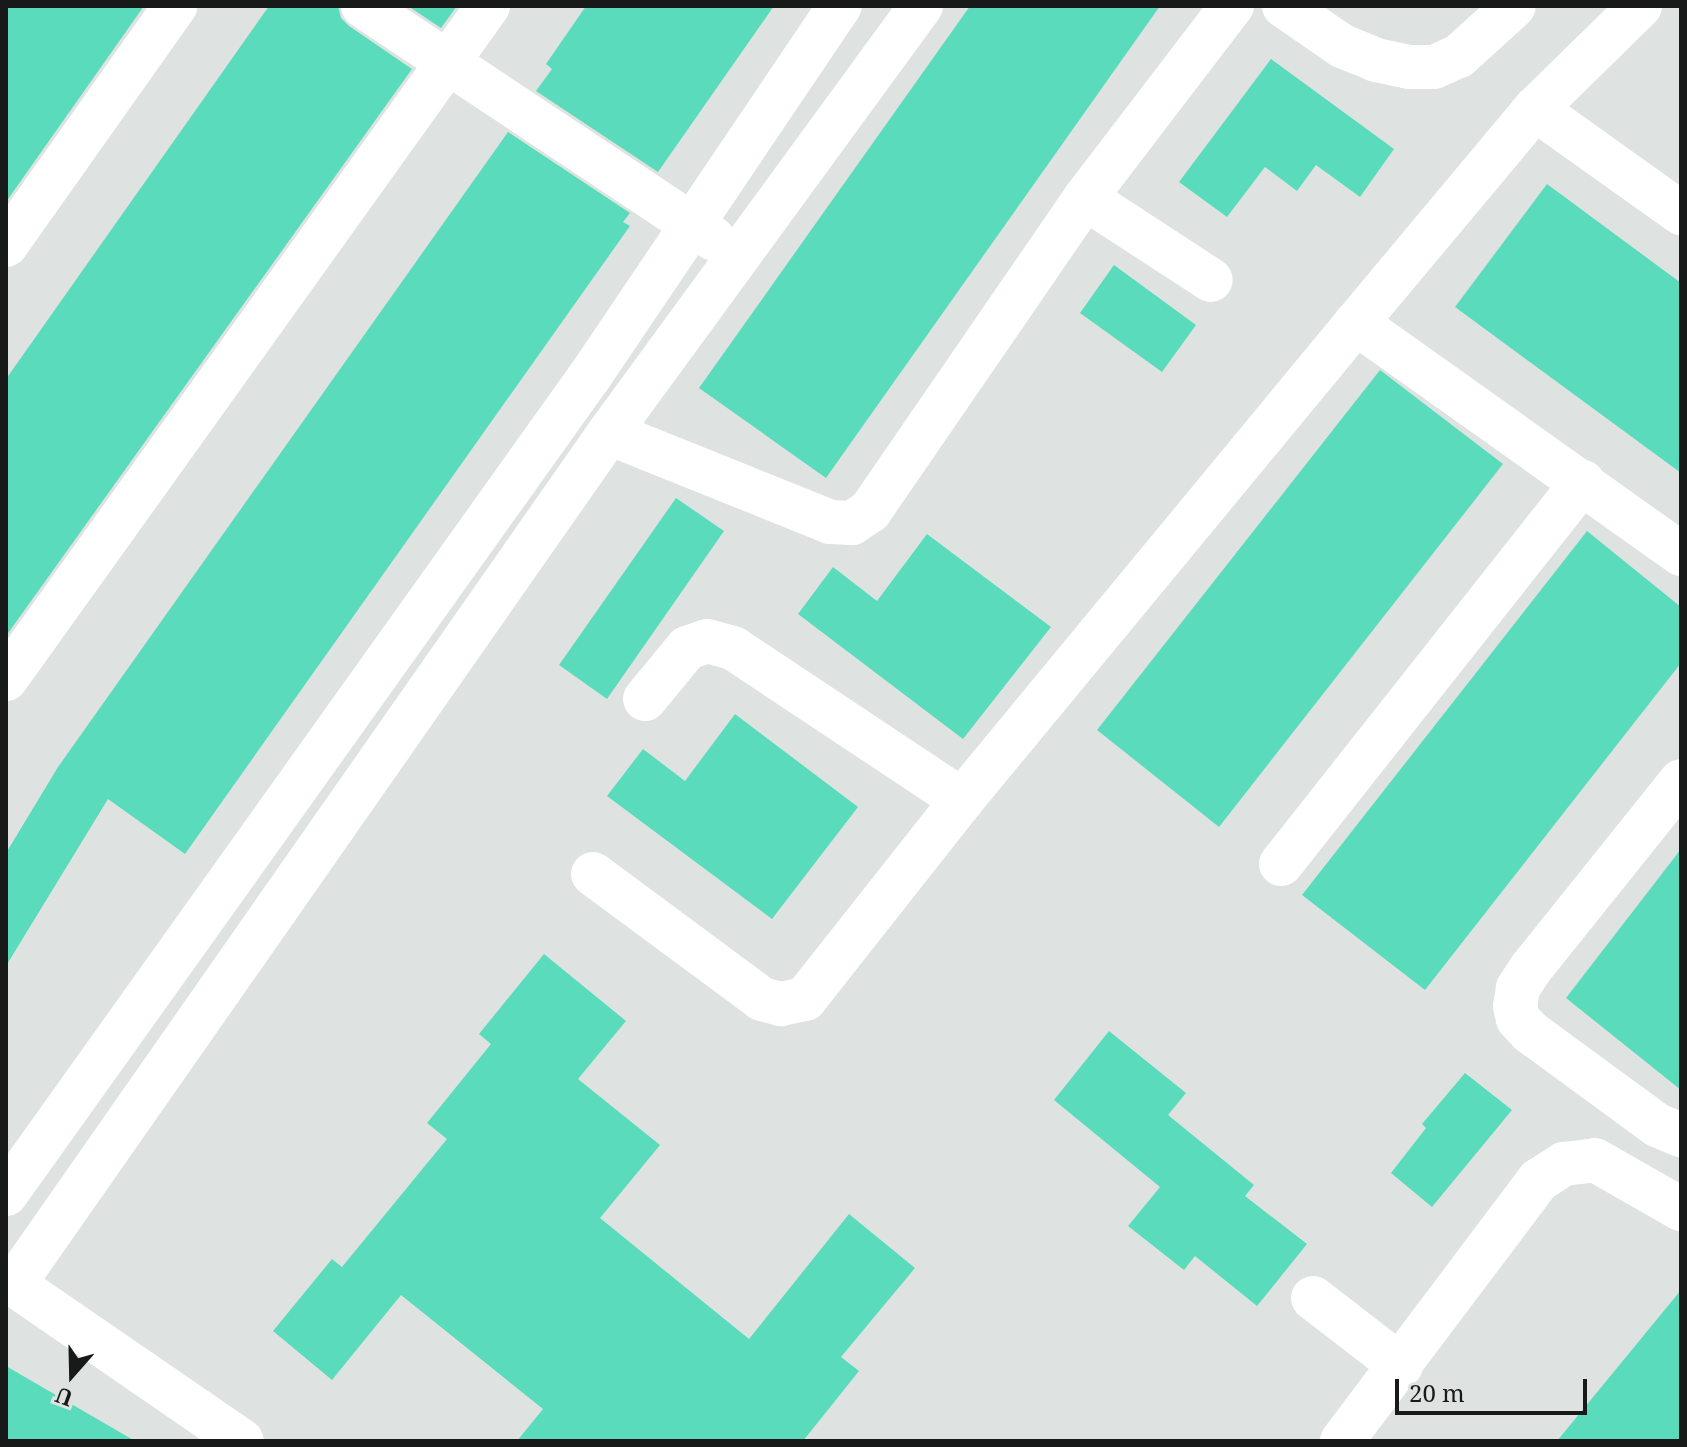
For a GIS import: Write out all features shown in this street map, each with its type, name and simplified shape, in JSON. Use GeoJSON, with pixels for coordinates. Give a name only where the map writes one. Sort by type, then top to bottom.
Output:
{"type":"FeatureCollection","features":[{"type":"Feature","properties":{"kind":"street"},"geometry":{"type":"LineString","coordinates":[[6,245],[175,6]]}},
{"type":"Feature","properties":{"kind":"street"},"geometry":{"type":"LineString","coordinates":[[363,6],[740,255]]}},
{"type":"Feature","properties":{"kind":"street"},"geometry":{"type":"LineString","coordinates":[[6,679],[488,6]]}},
{"type":"Feature","properties":{"kind":"street"},"geometry":{"type":"LineString","coordinates":[[6,1194],[590,376],[840,6]]}},
{"type":"Feature","properties":{"kind":"street"},"geometry":{"type":"LineString","coordinates":[[242,1441],[10,1281],[609,433],[921,6]]}},
{"type":"Feature","properties":{"kind":"street"},"geometry":{"type":"LineString","coordinates":[[609,433],[830,522],[852,523],[870,511],[1085,198],[1232,6]]}},
{"type":"Feature","properties":{"kind":"street"},"geometry":{"type":"LineString","coordinates":[[1284,6],[1342,46],[1376,60],[1409,67],[1434,67],[1459,56],[1514,6]]}},
{"type":"Feature","properties":{"kind":"street"},"geometry":{"type":"LineString","coordinates":[[593,874],[762,999],[781,1004],[805,999],[962,800],[1535,109],[1640,6]]}},
{"type":"Feature","properties":{"kind":"street"},"geometry":{"type":"LineString","coordinates":[[1535,109],[1681,213]]}},
{"type":"Feature","properties":{"kind":"street"},"geometry":{"type":"LineString","coordinates":[[1085,198],[1211,280]]}},
{"type":"Feature","properties":{"kind":"street"},"geometry":{"type":"LineString","coordinates":[[1356,323],[1681,554]]}},
{"type":"Feature","properties":{"kind":"street"},"geometry":{"type":"LineString","coordinates":[[1281,864],[1583,482]]}},
{"type":"Feature","properties":{"kind":"street"},"geometry":{"type":"LineString","coordinates":[[645,699],[687,648],[707,641],[733,648],[962,800]]}},
{"type":"Feature","properties":{"kind":"street"},"geometry":{"type":"LineString","coordinates":[[1681,781],[1531,968],[1518,988],[1515,1006],[1518,1019],[1530,1032],[1657,1125],[1681,1135]]}},
{"type":"Feature","properties":{"kind":"street"},"geometry":{"type":"LineString","coordinates":[[230,884],[267,918]]}},
{"type":"Feature","properties":{"kind":"street"},"geometry":{"type":"LineString","coordinates":[[1342,1441],[1401,1366],[1509,1215],[1539,1180],[1564,1164],[1595,1160],[1681,1209]]}},
{"type":"Feature","properties":{"kind":"street"},"geometry":{"type":"LineString","coordinates":[[1313,1298],[1401,1366]]}},
{"type":"Feature","properties":{"kind":"building"},"geometry":{"type":"Polygon","coordinates":[[[6,6],[144,6],[6,202],[6,6]]]}},
{"type":"Feature","properties":{"kind":"building"},"geometry":{"type":"Polygon","coordinates":[[[269,6],[338,6],[341,18],[349,26],[412,69],[6,636],[6,379],[269,6]]]}},
{"type":"Feature","properties":{"kind":"building"},"geometry":{"type":"Polygon","coordinates":[[[408,6],[457,6],[441,28],[408,6]]]}},
{"type":"Feature","properties":{"kind":"building"},"geometry":{"type":"Polygon","coordinates":[[[586,6],[774,6],[658,172],[536,91],[552,69],[546,64],[586,6]]]}},
{"type":"Feature","properties":{"kind":"building"},"geometry":{"type":"Polygon","coordinates":[[[970,6],[1160,6],[826,478],[699,388],[970,6]]]}},
{"type":"Feature","properties":{"kind":"building"},"geometry":{"type":"Polygon","coordinates":[[[1271,59],[1394,149],[1360,197],[1316,165],[1297,191],[1265,167],[1227,217],[1179,182],[1271,59]]]}},
{"type":"Feature","properties":{"kind":"building"},"geometry":{"type":"Polygon","coordinates":[[[508,132],[630,213],[623,222],[630,226],[185,854],[108,799],[6,966],[6,853],[58,767],[508,132]]]}},
{"type":"Feature","properties":{"kind":"building"},"geometry":{"type":"Polygon","coordinates":[[[1547,184],[1681,283],[1681,473],[1455,307],[1547,184]]]}},
{"type":"Feature","properties":{"kind":"building"},"geometry":{"type":"Polygon","coordinates":[[[1114,265],[1196,325],[1162,372],[1080,313],[1114,265]]]}},
{"type":"Feature","properties":{"kind":"building"},"geometry":{"type":"Polygon","coordinates":[[[1380,370],[1503,464],[1219,827],[1097,730],[1380,370]]]}},
{"type":"Feature","properties":{"kind":"building"},"geometry":{"type":"Polygon","coordinates":[[[676,498],[724,531],[607,699],[559,665],[676,498]]]}},
{"type":"Feature","properties":{"kind":"building"},"geometry":{"type":"Polygon","coordinates":[[[1587,531],[1681,607],[1681,663],[1425,990],[1302,895],[1587,531]]]}},
{"type":"Feature","properties":{"kind":"building"},"geometry":{"type":"Polygon","coordinates":[[[927,534],[1051,627],[963,739],[798,614],[833,567],[877,601],[927,534]]]}},
{"type":"Feature","properties":{"kind":"building"},"geometry":{"type":"Polygon","coordinates":[[[735,714],[858,807],[772,919],[607,796],[643,749],[685,781],[735,714]]]}},
{"type":"Feature","properties":{"kind":"building"},"geometry":{"type":"Polygon","coordinates":[[[1681,849],[1681,1090],[1566,998],[1681,849]]]}},
{"type":"Feature","properties":{"kind":"building"},"geometry":{"type":"Polygon","coordinates":[[[544,954],[626,1021],[578,1079],[660,1145],[600,1218],[749,1339],[849,1214],[915,1268],[841,1357],[859,1371],[803,1441],[517,1441],[543,1409],[401,1295],[332,1380],[273,1331],[332,1259],[342,1267],[447,1139],[427,1123],[491,1044],[479,1034],[544,954]]]}},
{"type":"Feature","properties":{"kind":"building"},"geometry":{"type":"Polygon","coordinates":[[[1109,1031],[1186,1093],[1168,1115],[1254,1185],[1245,1196],[1307,1244],[1257,1306],[1195,1256],[1184,1270],[1128,1226],[1160,1187],[1054,1100],[1109,1031]]]}},
{"type":"Feature","properties":{"kind":"building"},"geometry":{"type":"Polygon","coordinates":[[[1465,1073],[1512,1110],[1432,1207],[1391,1173],[1426,1128],[1422,1124],[1465,1073]]]}},
{"type":"Feature","properties":{"kind":"building"},"geometry":{"type":"Polygon","coordinates":[[[1681,1290],[1681,1441],[1557,1441],[1612,1374],[1681,1290]]]}},
{"type":"Feature","properties":{"kind":"building"},"geometry":{"type":"Polygon","coordinates":[[[6,1366],[135,1441],[6,1441],[6,1366]]]}}]}
